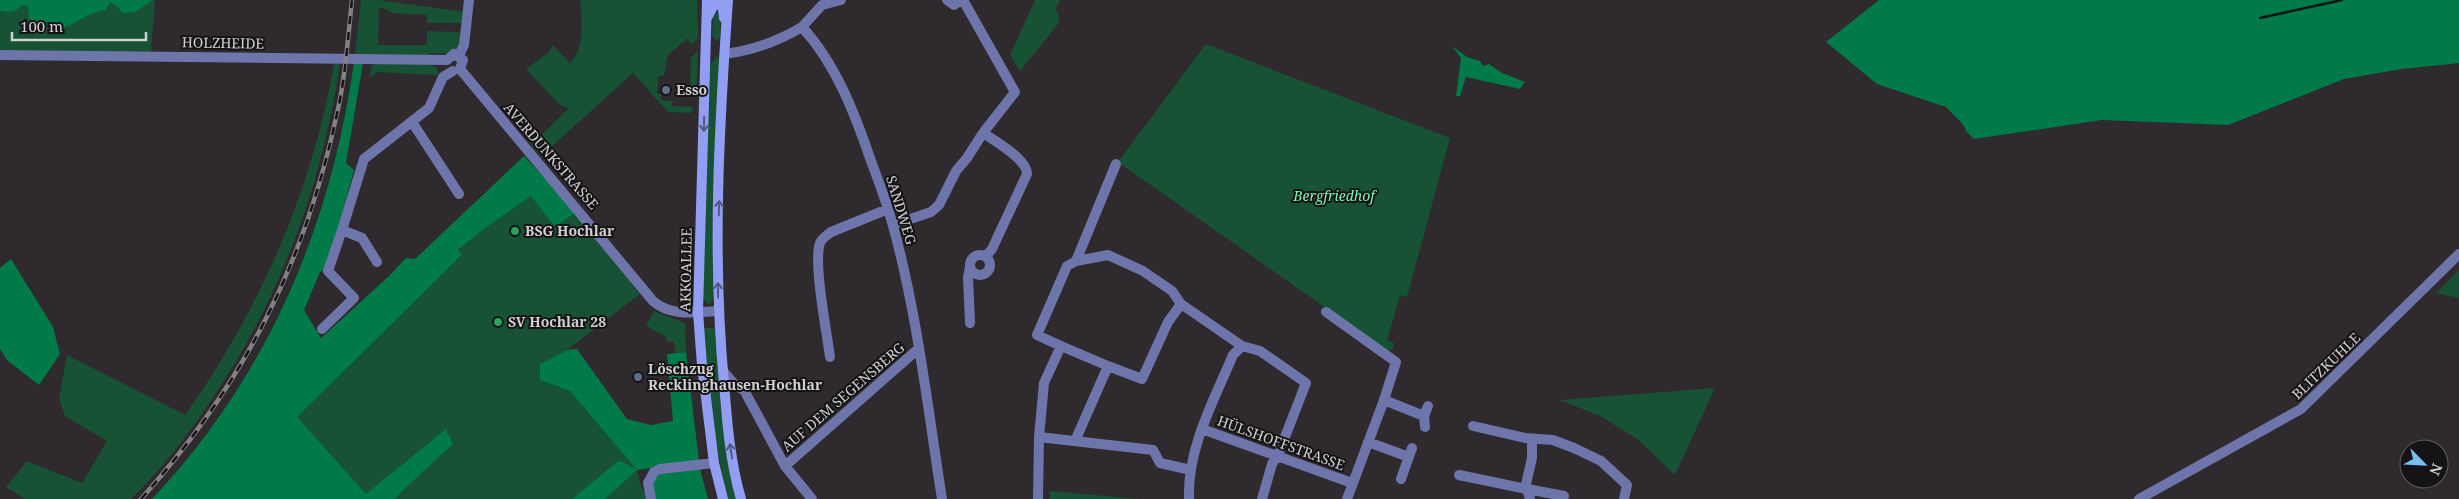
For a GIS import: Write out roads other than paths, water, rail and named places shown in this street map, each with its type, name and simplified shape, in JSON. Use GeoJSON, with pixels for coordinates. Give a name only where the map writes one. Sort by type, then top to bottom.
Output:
{"type":"FeatureCollection","features":[{"type":"Feature","properties":{"kind":"main road","name":"AKKOALLEE"},"geometry":{"type":"LineString","coordinates":[[707,0],[698,312],[702,366],[714,463],[723,499]]}},
{"type":"Feature","properties":{"kind":"main road"},"geometry":{"type":"LineString","coordinates":[[728,0],[718,237],[718,311],[728,434],[741,499]]}},
{"type":"Feature","properties":{"kind":"main road"},"geometry":{"type":"LineString","coordinates":[[706,19],[714,5],[722,5],[726,34]]}},
{"type":"Feature","properties":{"kind":"main road"},"geometry":{"type":"LineString","coordinates":[[706,40],[713,49],[725,54]]}},
{"type":"Feature","properties":{"kind":"street"},"geometry":{"type":"LineString","coordinates":[[322,329],[354,298],[328,271],[364,159],[429,108],[443,77],[457,70],[463,62],[459,56],[464,45],[469,0]]}},
{"type":"Feature","properties":{"kind":"street"},"geometry":{"type":"LineString","coordinates":[[725,54],[760,48],[787,36],[802,27],[822,5],[841,0]]}},
{"type":"Feature","properties":{"kind":"street"},"geometry":{"type":"LineString","coordinates":[[893,225],[931,212],[939,205],[956,171],[968,158],[983,133],[1015,92],[962,0],[954,5],[947,0]]}},
{"type":"Feature","properties":{"kind":"street","name":"SANDWEG"},"geometry":{"type":"LineString","coordinates":[[802,27],[825,57],[859,124],[893,225],[918,350],[942,499]]}},
{"type":"Feature","properties":{"kind":"street","name":"HOLZHEIDE"},"geometry":{"type":"LineString","coordinates":[[0,55],[446,60],[452,55],[459,56]]}},
{"type":"Feature","properties":{"kind":"street"},"geometry":{"type":"LineString","coordinates":[[446,60],[448,67],[457,70]]}},
{"type":"Feature","properties":{"kind":"street","name":"AVERDUNKSTRASSE"},"geometry":{"type":"LineString","coordinates":[[457,70],[654,301],[671,311],[718,311]]}},
{"type":"Feature","properties":{"kind":"street"},"geometry":{"type":"LineString","coordinates":[[412,122],[459,194]]}},
{"type":"Feature","properties":{"kind":"street"},"geometry":{"type":"LineString","coordinates":[[983,133],[1022,161],[1027,168],[1027,174],[1001,231],[986,256]]}},
{"type":"Feature","properties":{"kind":"street"},"geometry":{"type":"LineString","coordinates":[[1076,261],[1116,164]]}},
{"type":"Feature","properties":{"kind":"street"},"geometry":{"type":"LineString","coordinates":[[830,356],[818,261],[819,244],[822,238],[831,232],[888,209]]}},
{"type":"Feature","properties":{"kind":"street"},"geometry":{"type":"LineString","coordinates":[[342,230],[362,238],[377,262]]}},
{"type":"Feature","properties":{"kind":"street"},"geometry":{"type":"LineString","coordinates":[[970,323],[968,277],[970,267],[973,258],[982,254],[986,256]]}},
{"type":"Feature","properties":{"kind":"street"},"geometry":{"type":"LineString","coordinates":[[1181,304],[1168,322],[1142,379],[1037,335],[1067,266],[1076,261],[1108,254],[1143,271],[1172,291],[1181,304],[1242,346],[1260,351],[1306,383],[1278,454],[1272,464],[1262,499]]}},
{"type":"Feature","properties":{"kind":"street","name":"BLITZKUHLE"},"geometry":{"type":"LineString","coordinates":[[2139,499],[2301,410],[2459,254]]}},
{"type":"Feature","properties":{"kind":"street"},"geometry":{"type":"LineString","coordinates":[[970,267],[973,272],[983,274],[990,266],[986,256]]}},
{"type":"Feature","properties":{"kind":"street"},"geometry":{"type":"LineString","coordinates":[[1326,312],[1396,362],[1347,499]]}},
{"type":"Feature","properties":{"kind":"street"},"geometry":{"type":"LineString","coordinates":[[1038,499],[1039,437],[1044,383],[1061,346]]}},
{"type":"Feature","properties":{"kind":"street"},"geometry":{"type":"LineString","coordinates":[[1189,499],[1191,470],[1202,429],[1233,355],[1242,346]]}},
{"type":"Feature","properties":{"kind":"street","name":"AUF DEM SEGENSBERG"},"geometry":{"type":"LineString","coordinates":[[785,466],[918,350]]}},
{"type":"Feature","properties":{"kind":"street"},"geometry":{"type":"LineString","coordinates":[[1076,441],[1108,366]]}},
{"type":"Feature","properties":{"kind":"street"},"geometry":{"type":"LineString","coordinates":[[722,371],[736,386],[744,390],[785,466],[812,499]]}},
{"type":"Feature","properties":{"kind":"street"},"geometry":{"type":"LineString","coordinates":[[1384,400],[1424,422],[1428,406]]}},
{"type":"Feature","properties":{"kind":"street"},"geometry":{"type":"LineString","coordinates":[[1472,426],[1532,439],[1552,440],[1574,448],[1601,461],[1627,485],[1624,499]]}},
{"type":"Feature","properties":{"kind":"street","name":"HÜLSHOFFSTRASSE"},"geometry":{"type":"LineString","coordinates":[[1202,429],[1266,453],[1278,454],[1352,482]]}},
{"type":"Feature","properties":{"kind":"street"},"geometry":{"type":"LineString","coordinates":[[1039,437],[1153,450],[1160,463],[1191,470]]}},
{"type":"Feature","properties":{"kind":"street"},"geometry":{"type":"LineString","coordinates":[[1529,494],[1526,484],[1532,458],[1532,439]]}},
{"type":"Feature","properties":{"kind":"street"},"geometry":{"type":"LineString","coordinates":[[1368,442],[1411,453],[1401,479]]}},
{"type":"Feature","properties":{"kind":"street"},"geometry":{"type":"LineString","coordinates":[[651,499],[648,483],[654,472],[660,469],[714,463]]}},
{"type":"Feature","properties":{"kind":"street"},"geometry":{"type":"LineString","coordinates":[[1459,474],[1529,494],[1564,496]]}},
{"type":"Feature","properties":{"kind":"waterway"},"geometry":{"type":"LineString","coordinates":[[2260,18],[2342,0]]}},
{"type":"Feature","properties":{"kind":"railway"},"geometry":{"type":"LineString","coordinates":[[141,499],[178,455],[241,365],[289,269],[325,165],[341,95],[352,0]]}},
{"type":"Feature","properties":{"kind":"place","name":"Esso"},"geometry":{"type":"Point","coordinates":[666,90]}},
{"type":"Feature","properties":{"kind":"place","name":"BSG Hochlar"},"geometry":{"type":"Point","coordinates":[515,231]}},
{"type":"Feature","properties":{"kind":"place","name":"SV Hochlar 28"},"geometry":{"type":"Point","coordinates":[498,322]}},
{"type":"Feature","properties":{"kind":"place","name":"Löschzug Recklinghausen-Hochlar"},"geometry":{"type":"Point","coordinates":[638,377]}},
{"type":"Feature","properties":{"kind":"park label","name":"Bergfriedhof"},"geometry":{"type":"Point","coordinates":[1334,196]}}]}
